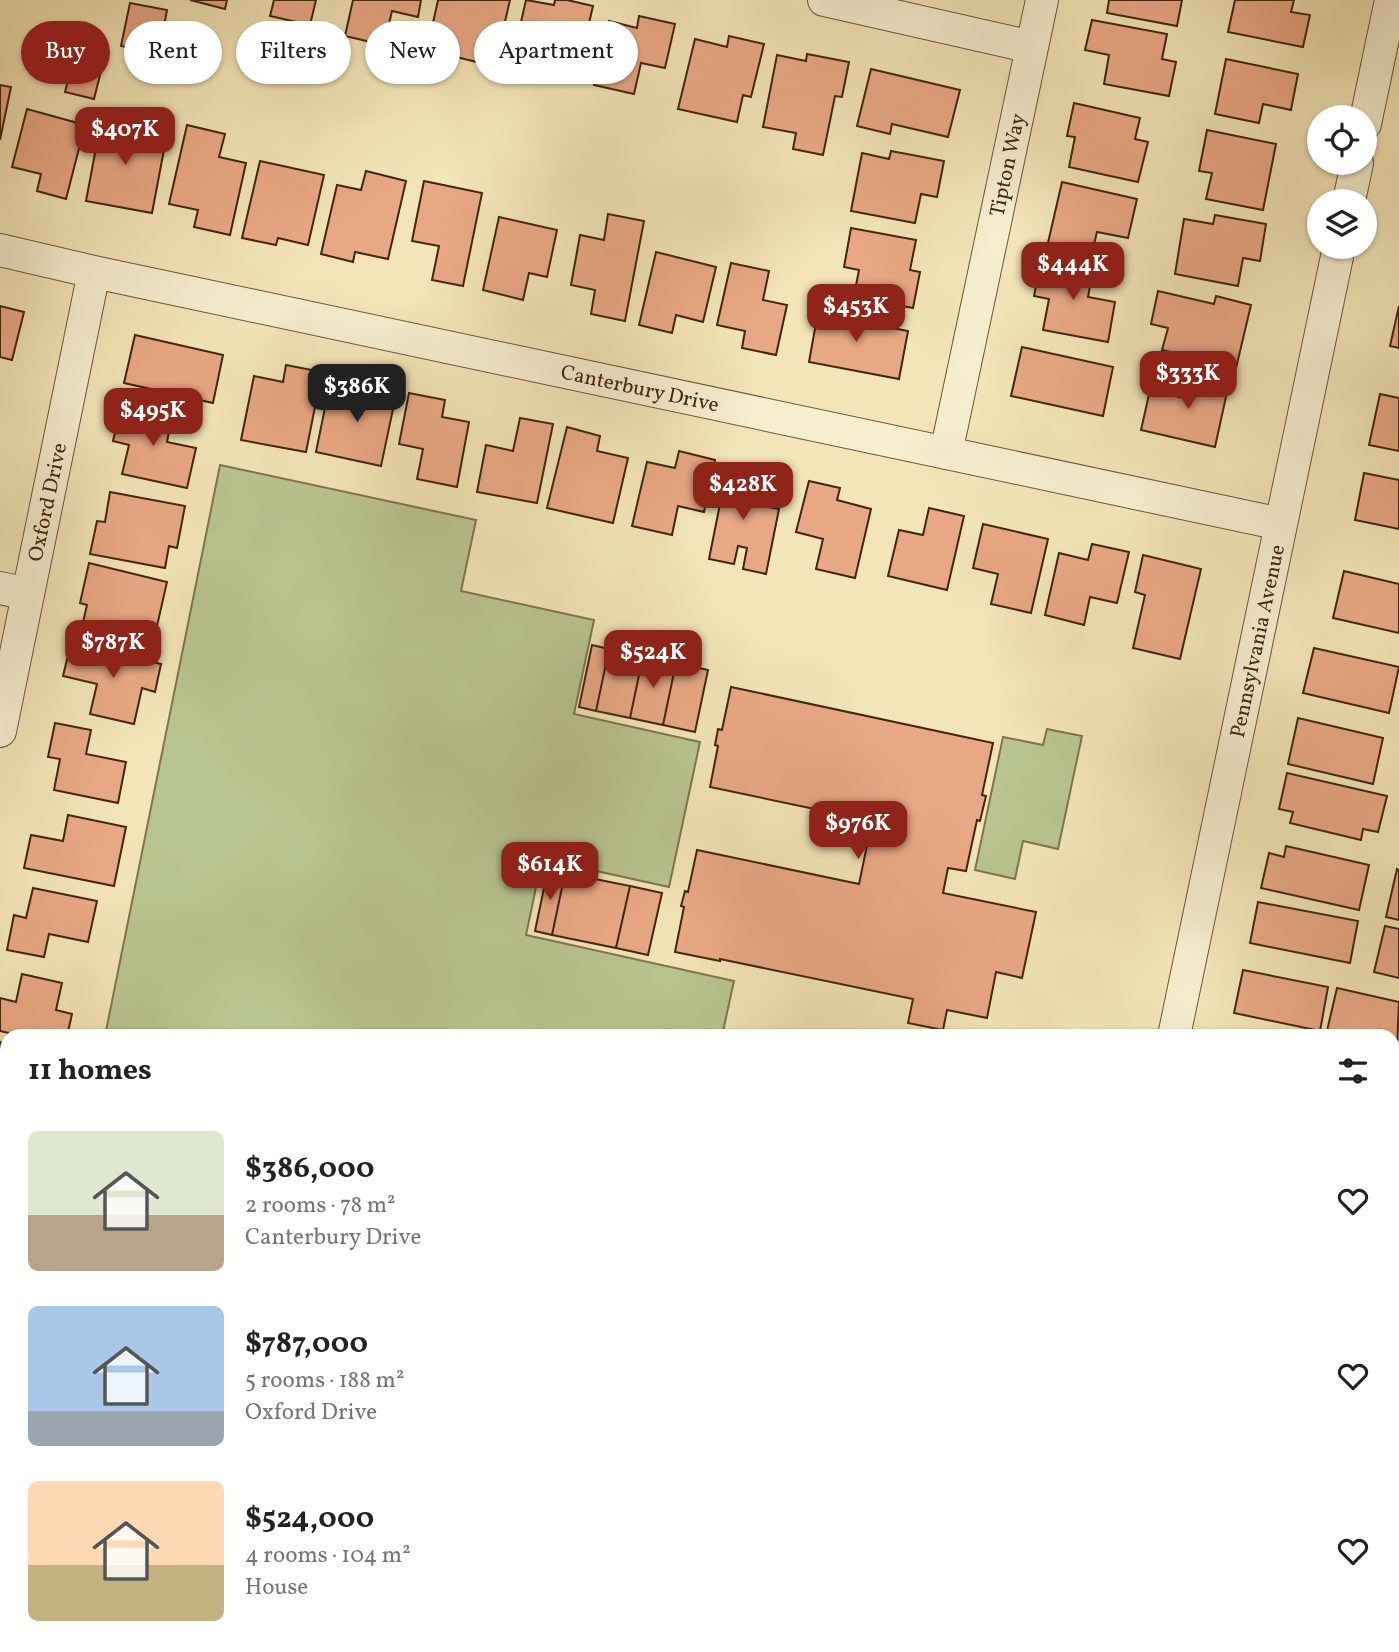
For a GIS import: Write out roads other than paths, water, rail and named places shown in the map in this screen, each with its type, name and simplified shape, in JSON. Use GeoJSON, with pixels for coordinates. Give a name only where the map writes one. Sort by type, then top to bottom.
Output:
{"type":"FeatureCollection","features":[{"type":"Feature","properties":{"kind":"street"},"geometry":{"type":"LineString","coordinates":[[824,0],[1032,47]]}},
{"type":"Feature","properties":{"kind":"street","name":"Tipton Way"},"geometry":{"type":"LineString","coordinates":[[946,453],[1042,0]]}},
{"type":"Feature","properties":{"kind":"street"},"geometry":{"type":"LineString","coordinates":[[1369,105],[1391,0]]}},
{"type":"Feature","properties":{"kind":"street","name":"Canterbury Drive"},"geometry":{"type":"LineString","coordinates":[[0,250],[1281,524]]}},
{"type":"Feature","properties":{"kind":"street","name":"Pennsylvania Avenue"},"geometry":{"type":"LineString","coordinates":[[1175,1029],[1336,259]]}},
{"type":"Feature","properties":{"kind":"street","name":"Oxford Drive"},"geometry":{"type":"LineString","coordinates":[[0,731],[14,591],[94,272]]}}]}
